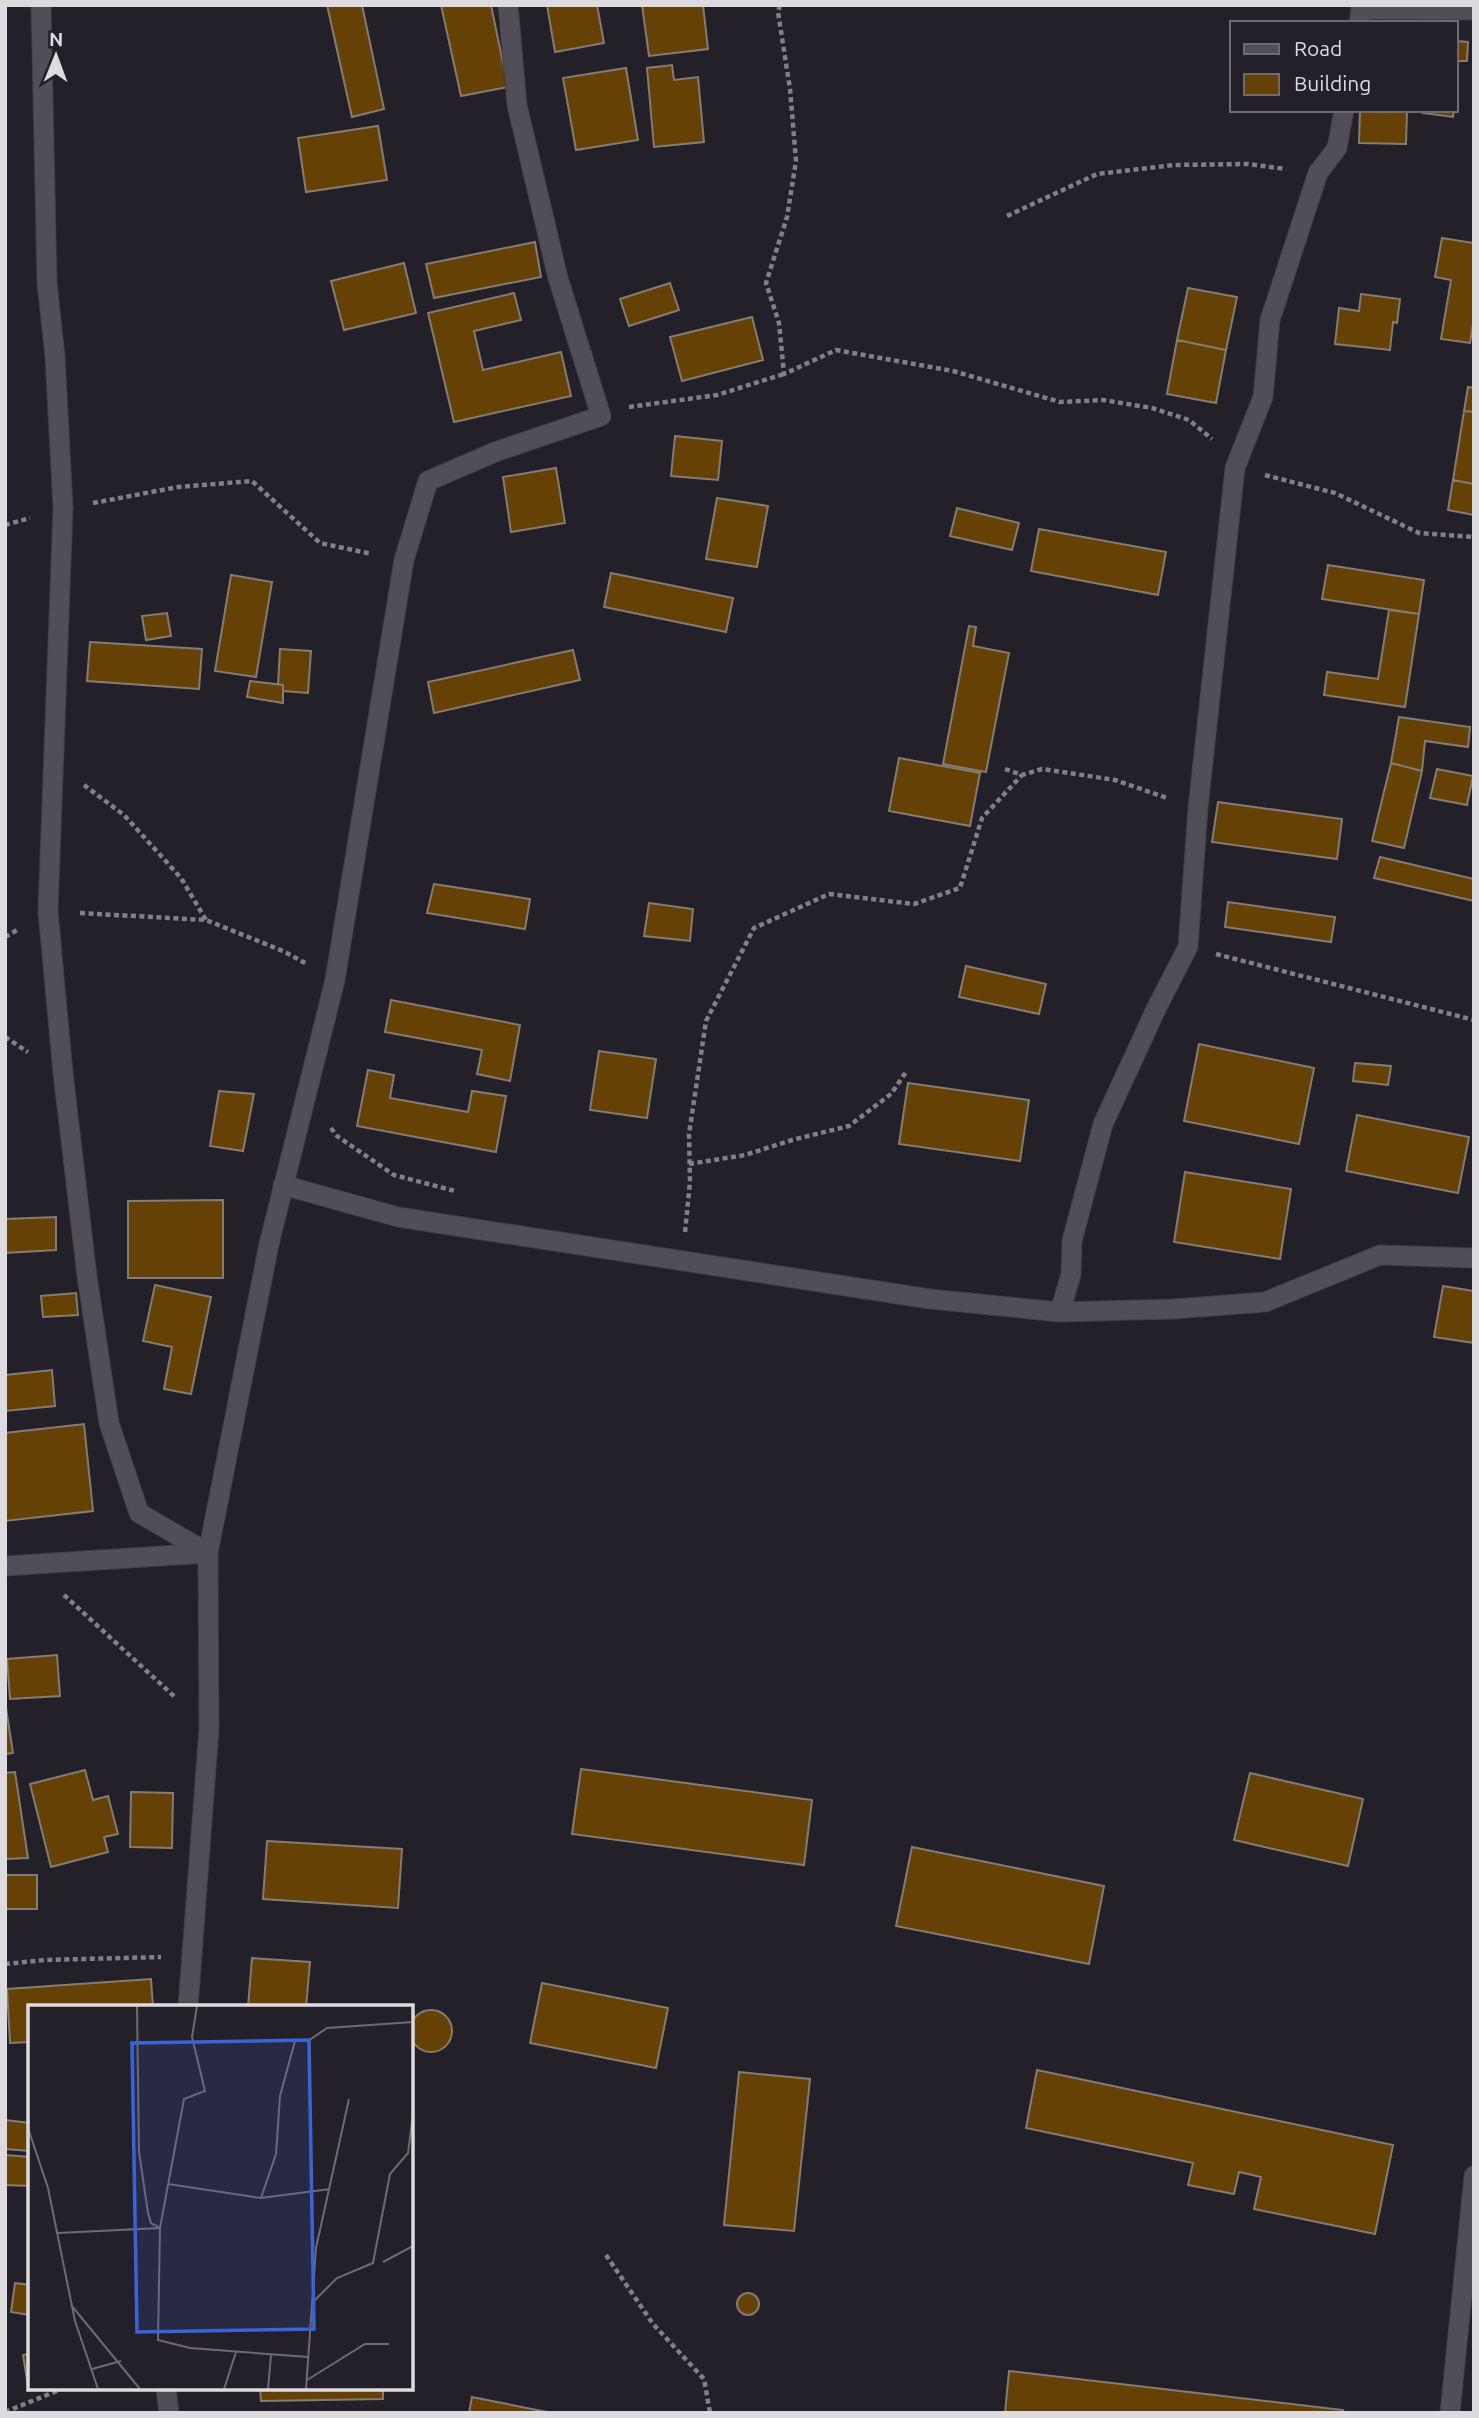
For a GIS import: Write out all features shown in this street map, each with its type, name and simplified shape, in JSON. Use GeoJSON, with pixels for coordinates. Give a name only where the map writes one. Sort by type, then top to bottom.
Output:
{"type":"FeatureCollection","features":[{"type":"Feature","properties":{"kind":"street"},"geometry":{"type":"LineString","coordinates":[[41,5],[47,283],[55,356],[63,508],[48,911],[63,1073],[87,1276],[109,1423],[139,1513],[208,1553]]}},
{"type":"Feature","properties":{"kind":"street"},"geometry":{"type":"LineString","coordinates":[[188,2005],[209,1729],[208,1553],[269,1244],[335,980],[404,560],[428,481],[495,452],[601,416],[558,278],[517,104],[508,5]]}},
{"type":"Feature","properties":{"kind":"street"},"geometry":{"type":"LineString","coordinates":[[1359,21],[1361,9],[1474,10]]}},
{"type":"Feature","properties":{"kind":"street"},"geometry":{"type":"LineString","coordinates":[[1060,1312],[1071,1274],[1072,1241],[1103,1125],[1157,1007],[1188,947],[1198,808],[1235,468],[1263,397],[1270,320],[1318,173],[1337,148],[1344,112]]}},
{"type":"Feature","properties":{"kind":"street"},"geometry":{"type":"LineString","coordinates":[[283,1185],[398,1217],[930,1299],[1060,1312],[1173,1309],[1265,1302],[1380,1255],[1474,1258]]}},
{"type":"Feature","properties":{"kind":"street"},"geometry":{"type":"LineString","coordinates":[[5,1566],[208,1553]]}},
{"type":"Feature","properties":{"kind":"street"},"geometry":{"type":"LineString","coordinates":[[1451,2413],[1474,2176]]}},
{"type":"Feature","properties":{"kind":"street"},"geometry":{"type":"LineString","coordinates":[[166,2390],[169,2413]]}},
{"type":"Feature","properties":{"kind":"path"},"geometry":{"type":"LineString","coordinates":[[780,5],[778,12],[790,89],[796,161],[787,217],[766,283],[779,323],[784,374]]}},
{"type":"Feature","properties":{"kind":"path"},"geometry":{"type":"LineString","coordinates":[[1007,216],[1097,174],[1174,165],[1248,164],[1318,173]]}},
{"type":"Feature","properties":{"kind":"path"},"geometry":{"type":"LineString","coordinates":[[601,416],[636,405],[717,395],[784,374],[836,350],[953,371],[1060,402],[1103,400],[1152,408],[1189,420],[1216,441],[1235,468],[1335,493],[1419,533],[1474,537]]}},
{"type":"Feature","properties":{"kind":"path"},"geometry":{"type":"LineString","coordinates":[[5,525],[63,508],[178,487],[252,481],[320,543],[404,560]]}},
{"type":"Feature","properties":{"kind":"path"},"geometry":{"type":"LineString","coordinates":[[55,764],[124,815],[181,878],[206,920]]}},
{"type":"Feature","properties":{"kind":"path"},"geometry":{"type":"LineString","coordinates":[[1005,769],[1022,775]]}},
{"type":"Feature","properties":{"kind":"path"},"geometry":{"type":"LineString","coordinates":[[682,1260],[689,1134],[706,1021],[754,928],[829,894],[914,904],[960,888],[982,818],[1022,775],[1042,769],[1115,780],[1198,808]]}},
{"type":"Feature","properties":{"kind":"path"},"geometry":{"type":"LineString","coordinates":[[5,937],[48,911],[206,920],[283,951],[335,980]]}},
{"type":"Feature","properties":{"kind":"path"},"geometry":{"type":"LineString","coordinates":[[1188,947],[1474,1020]]}},
{"type":"Feature","properties":{"kind":"path"},"geometry":{"type":"LineString","coordinates":[[689,1164],[745,1155],[849,1126],[891,1094],[906,1072]]}},
{"type":"Feature","properties":{"kind":"path"},"geometry":{"type":"LineString","coordinates":[[305,1094],[337,1136],[394,1175],[456,1191]]}},
{"type":"Feature","properties":{"kind":"path"},"geometry":{"type":"LineString","coordinates":[[30,1564],[209,1729]]}},
{"type":"Feature","properties":{"kind":"path"},"geometry":{"type":"LineString","coordinates":[[5,1964],[45,1960],[193,1957]]}},
{"type":"Feature","properties":{"kind":"path"},"geometry":{"type":"LineString","coordinates":[[606,2255],[653,2324],[704,2379],[710,2413]]}},
{"type":"Feature","properties":{"kind":"path"},"geometry":{"type":"LineString","coordinates":[[5,2412],[59,2390]]}},
{"type":"Feature","properties":{"kind":"building"},"geometry":{"type":"Polygon","coordinates":[[[327,5],[362,5],[384,109],[352,117],[327,5]]]}},
{"type":"Feature","properties":{"kind":"building"},"geometry":{"type":"Polygon","coordinates":[[[441,5],[491,5],[508,87],[461,96],[441,5]]]}},
{"type":"Feature","properties":{"kind":"building"},"geometry":{"type":"Polygon","coordinates":[[[547,5],[597,5],[604,43],[555,52],[547,5]]]}},
{"type":"Feature","properties":{"kind":"building"},"geometry":{"type":"Polygon","coordinates":[[[642,5],[703,5],[708,49],[649,56],[642,5]]]}},
{"type":"Feature","properties":{"kind":"building"},"geometry":{"type":"Polygon","coordinates":[[[1458,41],[1468,42],[1467,61],[1458,61],[1458,41]]]}},
{"type":"Feature","properties":{"kind":"building"},"geometry":{"type":"Polygon","coordinates":[[[672,65],[674,80],[698,77],[704,142],[654,147],[647,68],[672,65]]]}},
{"type":"Feature","properties":{"kind":"building"},"geometry":{"type":"Polygon","coordinates":[[[626,68],[638,140],[576,150],[563,78],[626,68]]]}},
{"type":"Feature","properties":{"kind":"building"},"geometry":{"type":"Polygon","coordinates":[[[1360,112],[1407,112],[1406,144],[1359,143],[1360,112]]]}},
{"type":"Feature","properties":{"kind":"building"},"geometry":{"type":"Polygon","coordinates":[[[1423,112],[1454,112],[1453,117],[1423,112]]]}},
{"type":"Feature","properties":{"kind":"building"},"geometry":{"type":"Polygon","coordinates":[[[378,126],[387,180],[306,192],[298,138],[378,126]]]}},
{"type":"Feature","properties":{"kind":"building"},"geometry":{"type":"Polygon","coordinates":[[[1442,238],[1474,243],[1474,318],[1470,343],[1441,339],[1451,280],[1435,277],[1442,238]]]}},
{"type":"Feature","properties":{"kind":"building"},"geometry":{"type":"Polygon","coordinates":[[[535,242],[541,277],[434,298],[426,264],[535,242]]]}},
{"type":"Feature","properties":{"kind":"building"},"geometry":{"type":"Polygon","coordinates":[[[404,263],[416,313],[344,330],[331,281],[404,263]]]}},
{"type":"Feature","properties":{"kind":"building"},"geometry":{"type":"Polygon","coordinates":[[[670,283],[679,310],[629,326],[620,299],[670,283]]]}},
{"type":"Feature","properties":{"kind":"building"},"geometry":{"type":"Polygon","coordinates":[[[1188,288],[1237,297],[1226,350],[1177,340],[1188,288]]]}},
{"type":"Feature","properties":{"kind":"building"},"geometry":{"type":"Polygon","coordinates":[[[514,293],[521,320],[474,331],[483,370],[561,352],[571,396],[454,422],[428,313],[514,293]]]}},
{"type":"Feature","properties":{"kind":"building"},"geometry":{"type":"Polygon","coordinates":[[[1361,294],[1400,299],[1397,323],[1393,322],[1390,350],[1335,344],[1339,308],[1359,311],[1361,294]]]}},
{"type":"Feature","properties":{"kind":"building"},"geometry":{"type":"Polygon","coordinates":[[[752,317],[763,360],[682,381],[670,337],[752,317]]]}},
{"type":"Feature","properties":{"kind":"building"},"geometry":{"type":"Polygon","coordinates":[[[1177,340],[1226,350],[1216,403],[1167,394],[1177,340]]]}},
{"type":"Feature","properties":{"kind":"building"},"geometry":{"type":"Polygon","coordinates":[[[1468,387],[1474,388],[1474,412],[1464,411],[1468,387]]]}},
{"type":"Feature","properties":{"kind":"building"},"geometry":{"type":"Polygon","coordinates":[[[1464,411],[1474,412],[1474,484],[1453,480],[1464,411]]]}},
{"type":"Feature","properties":{"kind":"building"},"geometry":{"type":"Polygon","coordinates":[[[675,436],[722,441],[718,480],[671,476],[675,436]]]}},
{"type":"Feature","properties":{"kind":"building"},"geometry":{"type":"Polygon","coordinates":[[[556,468],[565,523],[511,532],[503,477],[556,468]]]}},
{"type":"Feature","properties":{"kind":"building"},"geometry":{"type":"Polygon","coordinates":[[[1453,480],[1474,484],[1474,515],[1448,510],[1453,480]]]}},
{"type":"Feature","properties":{"kind":"building"},"geometry":{"type":"Polygon","coordinates":[[[717,498],[768,506],[757,567],[706,559],[717,498]]]}},
{"type":"Feature","properties":{"kind":"building"},"geometry":{"type":"Polygon","coordinates":[[[957,508],[1019,523],[1012,550],[950,536],[957,508]]]}},
{"type":"Feature","properties":{"kind":"building"},"geometry":{"type":"Polygon","coordinates":[[[1039,529],[1166,552],[1158,595],[1031,571],[1039,529]]]}},
{"type":"Feature","properties":{"kind":"building"},"geometry":{"type":"Polygon","coordinates":[[[1328,565],[1424,580],[1419,614],[1322,599],[1328,565]]]}},
{"type":"Feature","properties":{"kind":"building"},"geometry":{"type":"Polygon","coordinates":[[[611,573],[733,598],[726,632],[604,607],[611,573]]]}},
{"type":"Feature","properties":{"kind":"building"},"geometry":{"type":"Polygon","coordinates":[[[231,575],[272,582],[256,677],[215,671],[231,575]]]}},
{"type":"Feature","properties":{"kind":"building"},"geometry":{"type":"Polygon","coordinates":[[[1389,610],[1419,614],[1405,707],[1324,695],[1327,672],[1378,679],[1389,610]]]}},
{"type":"Feature","properties":{"kind":"building"},"geometry":{"type":"Polygon","coordinates":[[[167,613],[171,636],[146,640],[142,616],[167,613]]]}},
{"type":"Feature","properties":{"kind":"building"},"geometry":{"type":"Polygon","coordinates":[[[969,626],[976,627],[973,646],[1009,653],[986,772],[943,764],[969,626]]]}},
{"type":"Feature","properties":{"kind":"building"},"geometry":{"type":"Polygon","coordinates":[[[90,642],[202,649],[199,689],[87,681],[90,642]]]}},
{"type":"Feature","properties":{"kind":"building"},"geometry":{"type":"Polygon","coordinates":[[[280,649],[311,651],[308,693],[283,691],[283,685],[278,685],[280,649]]]}},
{"type":"Feature","properties":{"kind":"building"},"geometry":{"type":"Polygon","coordinates":[[[573,650],[580,680],[434,713],[428,682],[573,650]]]}},
{"type":"Feature","properties":{"kind":"building"},"geometry":{"type":"Polygon","coordinates":[[[250,681],[283,685],[283,703],[247,697],[250,681]]]}},
{"type":"Feature","properties":{"kind":"building"},"geometry":{"type":"Polygon","coordinates":[[[1399,717],[1470,727],[1468,747],[1425,741],[1422,771],[1391,763],[1399,717]]]}},
{"type":"Feature","properties":{"kind":"building"},"geometry":{"type":"Polygon","coordinates":[[[899,758],[980,773],[970,826],[889,811],[899,758]]]}},
{"type":"Feature","properties":{"kind":"building"},"geometry":{"type":"Polygon","coordinates":[[[1391,763],[1422,771],[1404,848],[1372,841],[1391,763]]]}},
{"type":"Feature","properties":{"kind":"building"},"geometry":{"type":"Polygon","coordinates":[[[1437,769],[1473,776],[1467,805],[1430,798],[1437,769]]]}},
{"type":"Feature","properties":{"kind":"building"},"geometry":{"type":"Polygon","coordinates":[[[1218,802],[1342,819],[1337,859],[1212,842],[1218,802]]]}},
{"type":"Feature","properties":{"kind":"building"},"geometry":{"type":"Polygon","coordinates":[[[1380,857],[1474,879],[1474,901],[1374,878],[1380,857]]]}},
{"type":"Feature","properties":{"kind":"building"},"geometry":{"type":"Polygon","coordinates":[[[434,884],[530,899],[525,929],[427,913],[434,884]]]}},
{"type":"Feature","properties":{"kind":"building"},"geometry":{"type":"Polygon","coordinates":[[[1228,902],[1335,917],[1331,942],[1225,927],[1228,902]]]}},
{"type":"Feature","properties":{"kind":"building"},"geometry":{"type":"Polygon","coordinates":[[[649,903],[693,909],[690,941],[644,936],[649,903]]]}},
{"type":"Feature","properties":{"kind":"building"},"geometry":{"type":"Polygon","coordinates":[[[966,966],[1046,984],[1039,1014],[959,997],[966,966]]]}},
{"type":"Feature","properties":{"kind":"building"},"geometry":{"type":"Polygon","coordinates":[[[391,1000],[520,1025],[510,1081],[477,1074],[482,1050],[385,1032],[391,1000]]]}},
{"type":"Feature","properties":{"kind":"building"},"geometry":{"type":"Polygon","coordinates":[[[1199,1044],[1314,1068],[1299,1144],[1184,1121],[1199,1044]]]}},
{"type":"Feature","properties":{"kind":"building"},"geometry":{"type":"Polygon","coordinates":[[[599,1051],[656,1059],[647,1118],[590,1110],[599,1051]]]}},
{"type":"Feature","properties":{"kind":"building"},"geometry":{"type":"Polygon","coordinates":[[[1355,1063],[1391,1066],[1388,1085],[1353,1081],[1355,1063]]]}},
{"type":"Feature","properties":{"kind":"building"},"geometry":{"type":"Polygon","coordinates":[[[368,1070],[394,1075],[390,1098],[468,1112],[472,1091],[506,1096],[496,1152],[357,1126],[368,1070]]]}},
{"type":"Feature","properties":{"kind":"building"},"geometry":{"type":"Polygon","coordinates":[[[908,1083],[1029,1100],[1020,1161],[899,1144],[908,1083]]]}},
{"type":"Feature","properties":{"kind":"building"},"geometry":{"type":"Polygon","coordinates":[[[219,1091],[254,1094],[243,1151],[210,1146],[219,1091]]]}},
{"type":"Feature","properties":{"kind":"building"},"geometry":{"type":"Polygon","coordinates":[[[1357,1115],[1469,1137],[1458,1193],[1346,1171],[1357,1115]]]}},
{"type":"Feature","properties":{"kind":"building"},"geometry":{"type":"Polygon","coordinates":[[[1185,1172],[1291,1189],[1280,1259],[1174,1242],[1185,1172]]]}},
{"type":"Feature","properties":{"kind":"building"},"geometry":{"type":"Polygon","coordinates":[[[223,1200],[223,1278],[128,1278],[128,1201],[223,1200]]]}},
{"type":"Feature","properties":{"kind":"building"},"geometry":{"type":"Polygon","coordinates":[[[56,1217],[56,1250],[5,1253],[5,1219],[56,1217]]]}},
{"type":"Feature","properties":{"kind":"building"},"geometry":{"type":"Polygon","coordinates":[[[155,1285],[211,1297],[191,1394],[164,1389],[172,1347],[143,1341],[155,1285]]]}},
{"type":"Feature","properties":{"kind":"building"},"geometry":{"type":"Polygon","coordinates":[[[1443,1286],[1474,1291],[1474,1343],[1434,1337],[1443,1286]]]}},
{"type":"Feature","properties":{"kind":"building"},"geometry":{"type":"Polygon","coordinates":[[[76,1293],[78,1315],[43,1317],[41,1296],[76,1293]]]}},
{"type":"Feature","properties":{"kind":"building"},"geometry":{"type":"Polygon","coordinates":[[[52,1370],[55,1406],[5,1411],[5,1375],[52,1370]]]}},
{"type":"Feature","properties":{"kind":"building"},"geometry":{"type":"Polygon","coordinates":[[[84,1424],[93,1511],[5,1521],[5,1433],[84,1424]]]}},
{"type":"Feature","properties":{"kind":"building"},"geometry":{"type":"Polygon","coordinates":[[[57,1655],[60,1696],[10,1699],[7,1659],[57,1655]]]}},
{"type":"Feature","properties":{"kind":"building"},"geometry":{"type":"Polygon","coordinates":[[[5,1709],[13,1753],[5,1754],[5,1709]]]}},
{"type":"Feature","properties":{"kind":"building"},"geometry":{"type":"Polygon","coordinates":[[[581,1769],[812,1800],[804,1865],[572,1834],[581,1769]]]}},
{"type":"Feature","properties":{"kind":"building"},"geometry":{"type":"Polygon","coordinates":[[[85,1770],[93,1800],[108,1796],[118,1834],[104,1837],[108,1852],[51,1867],[30,1784],[85,1770]]]}},
{"type":"Feature","properties":{"kind":"building"},"geometry":{"type":"Polygon","coordinates":[[[15,1772],[28,1858],[5,1859],[5,1773],[15,1772]]]}},
{"type":"Feature","properties":{"kind":"building"},"geometry":{"type":"Polygon","coordinates":[[[1250,1773],[1363,1799],[1348,1866],[1234,1840],[1250,1773]]]}},
{"type":"Feature","properties":{"kind":"building"},"geometry":{"type":"Polygon","coordinates":[[[131,1792],[173,1793],[172,1848],[130,1847],[131,1792]]]}},
{"type":"Feature","properties":{"kind":"building"},"geometry":{"type":"Polygon","coordinates":[[[267,1841],[402,1849],[398,1908],[263,1899],[267,1841]]]}},
{"type":"Feature","properties":{"kind":"building"},"geometry":{"type":"Polygon","coordinates":[[[912,1847],[1104,1886],[1089,1964],[896,1926],[912,1847]]]}},
{"type":"Feature","properties":{"kind":"building"},"geometry":{"type":"Polygon","coordinates":[[[5,1875],[37,1875],[37,1909],[5,1909],[5,1875]]]}},
{"type":"Feature","properties":{"kind":"building"},"geometry":{"type":"Polygon","coordinates":[[[252,1958],[310,1962],[306,2005],[248,2005],[252,1958]]]}},
{"type":"Feature","properties":{"kind":"building"},"geometry":{"type":"Polygon","coordinates":[[[151,1979],[153,2005],[28,2005],[28,2042],[10,2043],[7,1989],[151,1979]]]}},
{"type":"Feature","properties":{"kind":"building"},"geometry":{"type":"Polygon","coordinates":[[[542,1983],[668,2008],[656,2068],[530,2043],[542,1983]]]}},
{"type":"Feature","properties":{"kind":"building"},"geometry":{"type":"Polygon","coordinates":[[[423,2011],[439,2011],[451,2023],[451,2039],[439,2051],[423,2051],[413,2042],[413,2020],[423,2011]]]}},
{"type":"Feature","properties":{"kind":"building"},"geometry":{"type":"Polygon","coordinates":[[[1037,2070],[1393,2145],[1375,2234],[1254,2209],[1261,2177],[1239,2172],[1234,2194],[1188,2185],[1193,2163],[1026,2128],[1037,2070]]]}},
{"type":"Feature","properties":{"kind":"building"},"geometry":{"type":"Polygon","coordinates":[[[739,2072],[810,2079],[794,2231],[724,2225],[739,2072]]]}},
{"type":"Feature","properties":{"kind":"building"},"geometry":{"type":"Polygon","coordinates":[[[5,2120],[28,2123],[28,2151],[5,2149],[5,2120]]]}},
{"type":"Feature","properties":{"kind":"building"},"geometry":{"type":"Polygon","coordinates":[[[5,2155],[28,2157],[28,2186],[5,2185],[5,2155]]]}},
{"type":"Feature","properties":{"kind":"building"},"geometry":{"type":"Polygon","coordinates":[[[15,2283],[28,2285],[28,2315],[11,2312],[15,2283]]]}},
{"type":"Feature","properties":{"kind":"building"},"geometry":{"type":"Polygon","coordinates":[[[748,2293],[756,2296],[759,2304],[756,2312],[748,2315],[740,2312],[737,2304],[740,2296],[748,2293]]]}},
{"type":"Feature","properties":{"kind":"building"},"geometry":{"type":"Polygon","coordinates":[[[28,2354],[28,2386],[23,2355],[28,2354]]]}},
{"type":"Feature","properties":{"kind":"building"},"geometry":{"type":"Polygon","coordinates":[[[1009,2371],[1343,2410],[1342,2413],[1005,2413],[1009,2371]]]}},
{"type":"Feature","properties":{"kind":"building"},"geometry":{"type":"Polygon","coordinates":[[[260,2390],[383,2390],[383,2399],[261,2401],[260,2390]]]}},
{"type":"Feature","properties":{"kind":"building"},"geometry":{"type":"Polygon","coordinates":[[[472,2397],[552,2413],[469,2413],[472,2397]]]}}]}
